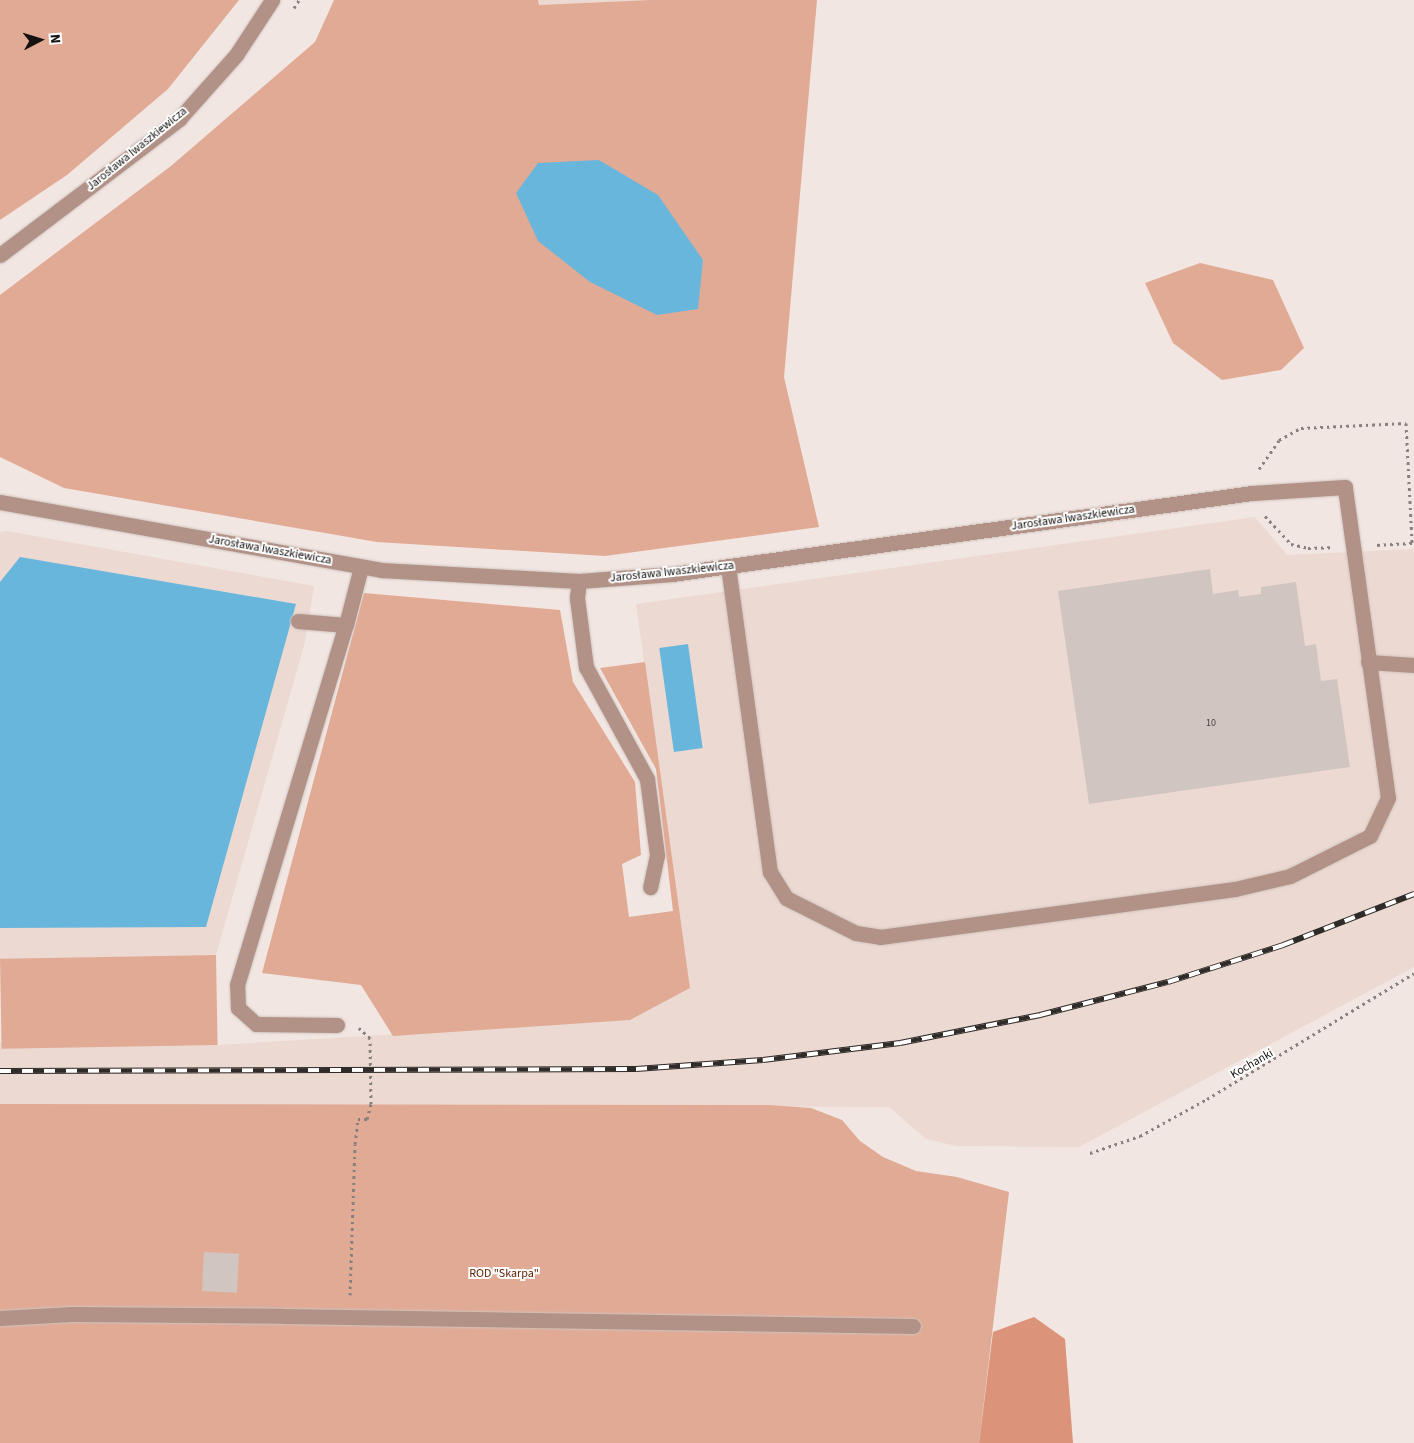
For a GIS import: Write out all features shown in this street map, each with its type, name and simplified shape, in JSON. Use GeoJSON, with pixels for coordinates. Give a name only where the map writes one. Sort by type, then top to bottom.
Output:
{"type":"FeatureCollection","features":[{"type":"Feature","properties":{"kind":"street","name":"Jarosława Iwaszkiewicza"},"geometry":{"type":"LineString","coordinates":[[0,255],[179,119],[236,55],[272,0]]}},
{"type":"Feature","properties":{"kind":"street","name":"Jarosława Iwaszkiewicza"},"geometry":{"type":"LineString","coordinates":[[0,502],[361,567],[579,581],[728,566],[1252,493],[1345,487],[1368,662]]}},
{"type":"Feature","properties":{"kind":"street"},"geometry":{"type":"LineString","coordinates":[[728,566],[770,872],[786,898],[856,933],[872,936],[1235,889],[1290,876],[1370,836],[1388,798],[1368,662],[1414,665]]}},
{"type":"Feature","properties":{"kind":"street"},"geometry":{"type":"LineString","coordinates":[[337,1025],[256,1024],[238,1008],[237,985],[346,625],[361,567]]}},
{"type":"Feature","properties":{"kind":"street"},"geometry":{"type":"LineString","coordinates":[[579,581],[577,598],[586,667],[647,779],[657,855],[650,887]]}},
{"type":"Feature","properties":{"kind":"street"},"geometry":{"type":"LineString","coordinates":[[298,621],[346,625]]}},
{"type":"Feature","properties":{"kind":"street"},"geometry":{"type":"LineString","coordinates":[[0,1318],[72,1314],[913,1326]]}},
{"type":"Feature","properties":{"kind":"path"},"geometry":{"type":"LineString","coordinates":[[1256,472],[1265,462]]}},
{"type":"Feature","properties":{"kind":"path","name":"Kochanki"},"geometry":{"type":"LineString","coordinates":[[1090,1153],[1140,1136],[1207,1099],[1414,973]]}},
{"type":"Feature","properties":{"kind":"path"},"geometry":{"type":"LineString","coordinates":[[337,1025],[357,1026],[370,1038],[371,1104],[367,1119],[358,1119],[355,1144],[349,1317]]}},
{"type":"Feature","properties":{"kind":"shaded area"},"geometry":{"type":"Polygon","coordinates":[[[538,0],[650,0],[538,5],[538,0]]]}},
{"type":"Feature","properties":{"kind":"shaded area"},"geometry":{"type":"Polygon","coordinates":[[[1255,517],[1287,555],[1414,549],[1414,967],[1079,1147],[956,1146],[926,1139],[889,1107],[0,1104],[0,1042],[218,1045],[630,1020],[690,988],[636,604],[1255,517]]]}},
{"type":"Feature","properties":{"kind":"shaded area"},"geometry":{"type":"Polygon","coordinates":[[[7,531],[314,586],[305,642],[216,955],[0,959],[0,532],[7,531]]]}},
{"type":"Feature","properties":{"kind":"shaded area"},"geometry":{"type":"Polygon","coordinates":[[[1034,1317],[1065,1339],[1073,1443],[979,1443],[993,1332],[1034,1317]]]}},
{"type":"Feature","properties":{"kind":"green space"},"geometry":{"type":"Polygon","coordinates":[[[0,0],[239,0],[168,89],[67,175],[0,220],[0,0]]]}},
{"type":"Feature","properties":{"kind":"green space"},"geometry":{"type":"Polygon","coordinates":[[[334,0],[538,0],[539,5],[650,0],[817,0],[784,377],[819,527],[605,556],[377,542],[64,488],[0,457],[0,295],[171,166],[315,42],[334,0]]]}},
{"type":"Feature","properties":{"kind":"green space"},"geometry":{"type":"Polygon","coordinates":[[[1200,263],[1273,280],[1304,348],[1281,370],[1222,380],[1173,343],[1145,283],[1200,263]]]}},
{"type":"Feature","properties":{"kind":"green space"},"geometry":{"type":"Polygon","coordinates":[[[364,593],[560,610],[573,682],[635,782],[641,855],[622,864],[629,917],[673,911],[656,769],[600,668],[645,662],[690,988],[630,1020],[393,1036],[361,985],[262,973],[364,593]]]}},
{"type":"Feature","properties":{"kind":"green space"},"geometry":{"type":"Polygon","coordinates":[[[216,955],[218,1045],[2,1049],[0,959],[216,955]]]}},
{"type":"Feature","properties":{"kind":"green space","name":"ROD \"Skarpa\""},"geometry":{"type":"Polygon","coordinates":[[[0,1104],[769,1105],[811,1108],[842,1120],[860,1141],[883,1157],[916,1171],[957,1177],[1009,1192],[979,1443],[0,1443],[0,1104]]]}},
{"type":"Feature","properties":{"kind":"water"},"geometry":{"type":"Polygon","coordinates":[[[599,160],[658,195],[703,260],[698,309],[657,315],[590,282],[538,241],[516,193],[538,163],[599,160]]]}},
{"type":"Feature","properties":{"kind":"water"},"geometry":{"type":"Polygon","coordinates":[[[20,557],[296,604],[206,927],[0,928],[0,582],[20,557]]]}},
{"type":"Feature","properties":{"kind":"water"},"geometry":{"type":"Polygon","coordinates":[[[688,644],[703,748],[674,752],[659,648],[688,644]]]}},
{"type":"Feature","properties":{"kind":"building"},"geometry":{"type":"Polygon","coordinates":[[[1210,569],[1213,594],[1238,590],[1239,597],[1261,594],[1261,587],[1296,582],[1305,646],[1316,644],[1321,681],[1337,679],[1350,767],[1089,804],[1058,591],[1210,569]]]}},
{"type":"Feature","properties":{"kind":"building"},"geometry":{"type":"Polygon","coordinates":[[[204,1252],[239,1254],[237,1293],[202,1291],[204,1252]]]}},
{"type":"Feature","properties":{"kind":"railway"},"geometry":{"type":"LineString","coordinates":[[0,1071],[636,1069],[763,1060],[900,1043],[1040,1015],[1168,982],[1283,945],[1414,894]]}}]}
